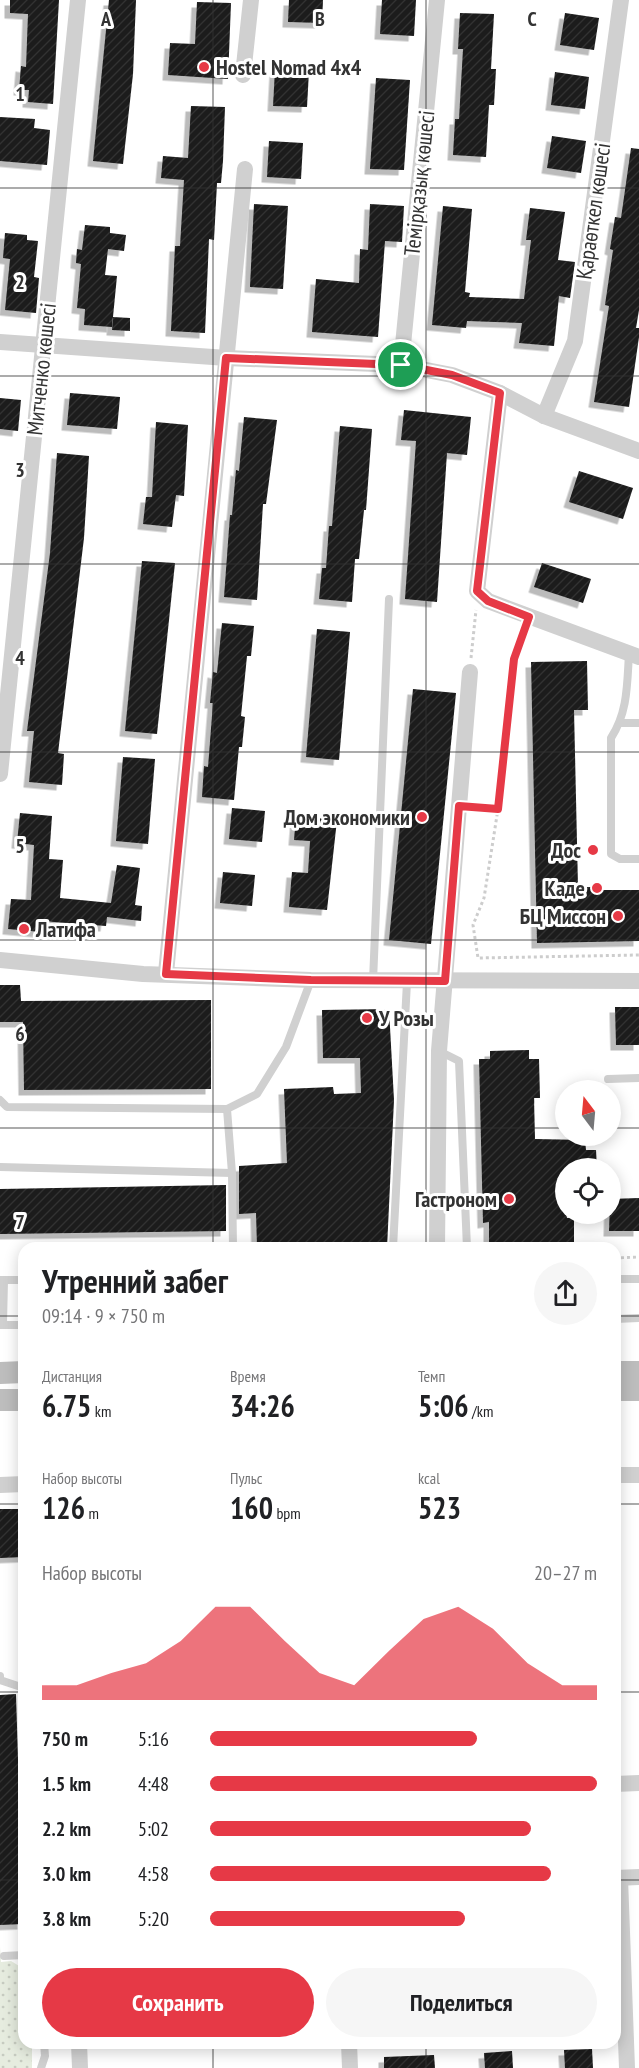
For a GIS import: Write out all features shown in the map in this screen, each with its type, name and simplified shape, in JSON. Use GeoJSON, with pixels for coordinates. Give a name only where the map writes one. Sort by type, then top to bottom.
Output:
{"type":"FeatureCollection","features":[{"type":"Feature","properties":{"kind":"main road"},"geometry":{"type":"LineString","coordinates":[[621,1363],[639,1363]]}},
{"type":"Feature","properties":{"kind":"main road"},"geometry":{"type":"LineString","coordinates":[[0,1373],[18,1372]]}},
{"type":"Feature","properties":{"kind":"main road"},"geometry":{"type":"LineString","coordinates":[[621,1372],[639,1372]]}},
{"type":"Feature","properties":{"kind":"main road"},"geometry":{"type":"LineString","coordinates":[[621,1390],[639,1390]]}},
{"type":"Feature","properties":{"kind":"main road"},"geometry":{"type":"LineString","coordinates":[[0,1400],[18,1400]]}},
{"type":"Feature","properties":{"kind":"street","name":"Митченко көшесі"},"geometry":{"type":"LineString","coordinates":[[0,774],[78,0]]}},
{"type":"Feature","properties":{"kind":"street"},"geometry":{"type":"LineString","coordinates":[[243,75],[251,0]]}},
{"type":"Feature","properties":{"kind":"street","name":"Темірқазық көшесі"},"geometry":{"type":"LineString","coordinates":[[401,365],[437,0]]}},
{"type":"Feature","properties":{"kind":"street","name":"Қараөткел көшесі"},"geometry":{"type":"LineString","coordinates":[[544,416],[575,341],[621,0]]}},
{"type":"Feature","properties":{"kind":"street"},"geometry":{"type":"LineString","coordinates":[[166,974],[245,169]]}},
{"type":"Feature","properties":{"kind":"street"},"geometry":{"type":"LineString","coordinates":[[0,342],[43,347],[226,358],[401,365],[452,375],[500,393],[544,416],[639,451]]}},
{"type":"Feature","properties":{"kind":"street"},"geometry":{"type":"LineString","coordinates":[[500,393],[477,591],[488,601],[634,655]]}},
{"type":"Feature","properties":{"kind":"street"},"geometry":{"type":"LineString","coordinates":[[437,1242],[440,1051],[470,672]]}},
{"type":"Feature","properties":{"kind":"street"},"geometry":{"type":"LineString","coordinates":[[0,960],[143,974],[311,980],[373,982],[639,981]]}},
{"type":"Feature","properties":{"kind":"street"},"geometry":{"type":"LineString","coordinates":[[621,1475],[639,1474]]}},
{"type":"Feature","properties":{"kind":"street"},"geometry":{"type":"LineString","coordinates":[[0,1485],[18,1484]]}},
{"type":"Feature","properties":{"kind":"street"},"geometry":{"type":"LineString","coordinates":[[621,1784],[639,1783]]}},
{"type":"Feature","properties":{"kind":"street"},"geometry":{"type":"LineString","coordinates":[[621,1878],[639,1877]]}},
{"type":"Feature","properties":{"kind":"street"},"geometry":{"type":"LineString","coordinates":[[621,1954],[627,2068]]}},
{"type":"Feature","properties":{"kind":"street"},"geometry":{"type":"LineString","coordinates":[[79,2049],[80,2068]]}},
{"type":"Feature","properties":{"kind":"street"},"geometry":{"type":"LineString","coordinates":[[349,2049],[350,2068]]}},
{"type":"Feature","properties":{"kind":"lane"},"geometry":{"type":"LineString","coordinates":[[373,982],[389,599]]}},
{"type":"Feature","properties":{"kind":"lane"},"geometry":{"type":"LineString","coordinates":[[634,655],[625,710],[621,723],[611,738],[611,854],[620,859],[639,860]]}},
{"type":"Feature","properties":{"kind":"lane"},"geometry":{"type":"LineString","coordinates":[[621,723],[639,723]]}},
{"type":"Feature","properties":{"kind":"lane"},"geometry":{"type":"LineString","coordinates":[[0,1100],[7,1107],[227,1109],[257,1094],[286,1047],[311,980]]}},
{"type":"Feature","properties":{"kind":"lane"},"geometry":{"type":"LineString","coordinates":[[393,1242],[407,982]]}},
{"type":"Feature","properties":{"kind":"lane"},"geometry":{"type":"LineString","coordinates":[[440,1051],[459,1061],[466,1242]]}},
{"type":"Feature","properties":{"kind":"lane"},"geometry":{"type":"LineString","coordinates":[[608,1079],[639,1078]]}},
{"type":"Feature","properties":{"kind":"lane"},"geometry":{"type":"LineString","coordinates":[[227,1109],[232,1173],[233,1242]]}},
{"type":"Feature","properties":{"kind":"lane"},"geometry":{"type":"LineString","coordinates":[[0,1167],[232,1173]]}},
{"type":"Feature","properties":{"kind":"lane"},"geometry":{"type":"LineString","coordinates":[[621,1279],[639,1279]]}},
{"type":"Feature","properties":{"kind":"lane"},"geometry":{"type":"LineString","coordinates":[[18,1280],[2,1280],[2,1325],[18,1325]]}},
{"type":"Feature","properties":{"kind":"lane"},"geometry":{"type":"LineString","coordinates":[[621,1319],[639,1318]]}},
{"type":"Feature","properties":{"kind":"lane"},"geometry":{"type":"LineString","coordinates":[[0,1676],[0,1680],[18,1686]]}},
{"type":"Feature","properties":{"kind":"lane"},"geometry":{"type":"LineString","coordinates":[[4,1956],[18,1955]]}},
{"type":"Feature","properties":{"kind":"lane"},"geometry":{"type":"LineString","coordinates":[[41,2068],[44,2049]]}},
{"type":"Feature","properties":{"kind":"path"},"geometry":{"type":"LineString","coordinates":[[470,672],[477,591]]}},
{"type":"Feature","properties":{"kind":"path"},"geometry":{"type":"LineString","coordinates":[[529,617],[514,659],[498,809],[484,898],[473,925],[478,958],[639,955]]}},
{"type":"Feature","properties":{"kind":"path"},"geometry":{"type":"LineString","coordinates":[[459,806],[498,809]]}},
{"type":"Feature","properties":{"kind":"path"},"geometry":{"type":"LineString","coordinates":[[621,1258],[639,1257]]}},
{"type":"Feature","properties":{"kind":"shaded area"},"geometry":{"type":"Polygon","coordinates":[[[0,1947],[1,1962],[11,1961],[18,1965],[18,2049],[32,2049],[32,2068],[0,2068],[0,1947]]]}},
{"type":"Feature","properties":{"kind":"building"},"geometry":{"type":"Polygon","coordinates":[[[10,0],[59,0],[53,104],[28,102],[29,90],[19,90],[21,66],[26,67],[28,14],[10,13],[10,0]]]}},
{"type":"Feature","properties":{"kind":"building"},"geometry":{"type":"Polygon","coordinates":[[[109,0],[136,0],[133,74],[123,164],[93,161],[109,0]]]}},
{"type":"Feature","properties":{"kind":"building"},"geometry":{"type":"Polygon","coordinates":[[[289,0],[323,0],[322,23],[288,22],[289,0]]]}},
{"type":"Feature","properties":{"kind":"building"},"geometry":{"type":"Polygon","coordinates":[[[382,0],[416,0],[414,36],[380,34],[382,0]]]}},
{"type":"Feature","properties":{"kind":"building"},"geometry":{"type":"Polygon","coordinates":[[[197,2],[231,3],[228,79],[168,75],[170,43],[195,44],[197,2]]]}},
{"type":"Feature","properties":{"kind":"building"},"geometry":{"type":"Polygon","coordinates":[[[460,13],[494,14],[491,69],[496,69],[494,105],[489,105],[486,157],[453,155],[455,119],[459,119],[463,49],[458,49],[460,13]]]}},
{"type":"Feature","properties":{"kind":"building"},"geometry":{"type":"Polygon","coordinates":[[[565,13],[599,18],[594,50],[560,45],[565,13]]]}},
{"type":"Feature","properties":{"kind":"building"},"geometry":{"type":"Polygon","coordinates":[[[275,70],[309,71],[307,107],[273,106],[275,70]]]}},
{"type":"Feature","properties":{"kind":"building"},"geometry":{"type":"Polygon","coordinates":[[[555,72],[589,77],[585,109],[551,105],[555,72]]]}},
{"type":"Feature","properties":{"kind":"building"},"geometry":{"type":"Polygon","coordinates":[[[376,78],[410,80],[404,170],[370,169],[376,78]]]}},
{"type":"Feature","properties":{"kind":"building"},"geometry":{"type":"Polygon","coordinates":[[[191,106],[225,107],[221,183],[217,183],[214,240],[209,239],[205,333],[171,331],[175,246],[180,246],[184,180],[161,178],[163,156],[188,158],[191,106]]]}},
{"type":"Feature","properties":{"kind":"building"},"geometry":{"type":"Polygon","coordinates":[[[0,117],[35,119],[34,128],[50,130],[47,165],[0,161],[0,117]]]}},
{"type":"Feature","properties":{"kind":"building"},"geometry":{"type":"Polygon","coordinates":[[[552,136],[586,141],[581,173],[547,168],[552,136]]]}},
{"type":"Feature","properties":{"kind":"building"},"geometry":{"type":"Polygon","coordinates":[[[269,141],[303,143],[301,179],[267,177],[269,141]]]}},
{"type":"Feature","properties":{"kind":"building"},"geometry":{"type":"Polygon","coordinates":[[[631,148],[639,149],[639,310],[636,328],[639,328],[639,337],[629,407],[594,402],[609,306],[605,305],[613,250],[610,249],[615,217],[621,218],[631,148]]]}},
{"type":"Feature","properties":{"kind":"building"},"geometry":{"type":"Polygon","coordinates":[[[254,204],[288,206],[283,289],[250,287],[254,204]]]}},
{"type":"Feature","properties":{"kind":"building"},"geometry":{"type":"Polygon","coordinates":[[[370,204],[404,206],[402,242],[385,241],[378,337],[312,332],[316,279],[359,283],[360,249],[368,250],[370,204]]]}},
{"type":"Feature","properties":{"kind":"building"},"geometry":{"type":"Polygon","coordinates":[[[443,206],[472,209],[465,292],[470,293],[469,297],[524,299],[531,240],[526,240],[530,208],[565,212],[558,260],[575,262],[570,298],[559,296],[554,346],[519,343],[522,323],[467,321],[466,328],[432,325],[443,206]]]}},
{"type":"Feature","properties":{"kind":"building"},"geometry":{"type":"Polygon","coordinates":[[[85,225],[110,227],[110,233],[126,235],[124,251],[108,249],[105,275],[117,276],[112,327],[84,325],[85,309],[77,308],[81,264],[76,263],[77,249],[82,250],[85,225]]]}},
{"type":"Feature","properties":{"kind":"building"},"geometry":{"type":"Polygon","coordinates":[[[5,233],[27,235],[27,240],[38,241],[34,277],[39,278],[36,313],[5,310],[10,259],[3,258],[5,233]]]}},
{"type":"Feature","properties":{"kind":"building"},"geometry":{"type":"Polygon","coordinates":[[[113,317],[130,318],[130,331],[112,330],[113,317]]]}},
{"type":"Feature","properties":{"kind":"building"},"geometry":{"type":"Polygon","coordinates":[[[70,393],[120,397],[117,429],[67,425],[70,393]]]}},
{"type":"Feature","properties":{"kind":"building"},"geometry":{"type":"Polygon","coordinates":[[[0,398],[21,400],[18,431],[0,429],[0,398]]]}},
{"type":"Feature","properties":{"kind":"building"},"geometry":{"type":"Polygon","coordinates":[[[404,410],[471,417],[467,455],[447,453],[437,602],[405,599],[416,441],[401,440],[404,410]]]}},
{"type":"Feature","properties":{"kind":"building"},"geometry":{"type":"Polygon","coordinates":[[[244,417],[277,420],[266,504],[263,504],[257,600],[224,597],[230,515],[232,515],[236,470],[239,471],[244,417]]]}},
{"type":"Feature","properties":{"kind":"building"},"geometry":{"type":"Polygon","coordinates":[[[156,422],[188,425],[184,496],[176,495],[172,527],[143,524],[146,497],[152,497],[156,422]]]}},
{"type":"Feature","properties":{"kind":"building"},"geometry":{"type":"Polygon","coordinates":[[[340,426],[372,429],[366,510],[364,510],[359,559],[355,559],[352,602],[319,599],[322,568],[326,568],[329,526],[332,526],[340,426]]]}},
{"type":"Feature","properties":{"kind":"building"},"geometry":{"type":"Polygon","coordinates":[[[57,453],[89,456],[84,538],[58,753],[64,754],[62,785],[29,782],[34,731],[27,731],[50,553],[57,453]]]}},
{"type":"Feature","properties":{"kind":"building"},"geometry":{"type":"Polygon","coordinates":[[[579,471],[633,488],[623,519],[569,502],[579,471]]]}},
{"type":"Feature","properties":{"kind":"building"},"geometry":{"type":"Polygon","coordinates":[[[142,561],[175,563],[157,734],[125,731],[142,561]]]}},
{"type":"Feature","properties":{"kind":"building"},"geometry":{"type":"Polygon","coordinates":[[[542,563],[591,579],[583,603],[534,587],[542,563]]]}},
{"type":"Feature","properties":{"kind":"building"},"geometry":{"type":"Polygon","coordinates":[[[222,623],[254,626],[251,656],[247,656],[241,716],[245,717],[242,747],[239,747],[234,800],[202,797],[204,766],[208,767],[213,672],[217,673],[222,623]]]}},
{"type":"Feature","properties":{"kind":"building"},"geometry":{"type":"Polygon","coordinates":[[[317,629],[350,632],[339,760],[306,757],[317,629]]]}},
{"type":"Feature","properties":{"kind":"building"},"geometry":{"type":"Polygon","coordinates":[[[587,661],[588,710],[574,710],[578,887],[594,887],[595,890],[639,890],[639,941],[537,943],[531,662],[587,661]]]}},
{"type":"Feature","properties":{"kind":"building","name":"Дом экономики"},"geometry":{"type":"Polygon","coordinates":[[[413,689],[456,693],[431,944],[389,940],[413,689]]]}},
{"type":"Feature","properties":{"kind":"building"},"geometry":{"type":"Polygon","coordinates":[[[123,757],[155,759],[148,844],[116,841],[123,757]]]}},
{"type":"Feature","properties":{"kind":"building"},"geometry":{"type":"Polygon","coordinates":[[[232,808],[265,811],[262,842],[229,839],[232,808]]]}},
{"type":"Feature","properties":{"kind":"building"},"geometry":{"type":"Polygon","coordinates":[[[20,813],[52,816],[49,859],[63,860],[60,898],[111,903],[117,865],[140,868],[135,905],[142,906],[141,921],[107,917],[106,926],[42,921],[41,932],[8,929],[11,899],[31,900],[34,845],[17,843],[20,813]]]}},
{"type":"Feature","properties":{"kind":"building"},"geometry":{"type":"Polygon","coordinates":[[[296,816],[337,820],[327,910],[289,907],[292,872],[308,873],[310,841],[294,840],[296,816]]]}},
{"type":"Feature","properties":{"kind":"building"},"geometry":{"type":"Polygon","coordinates":[[[223,872],[255,875],[252,906],[220,903],[223,872]]]}},
{"type":"Feature","properties":{"kind":"building"},"geometry":{"type":"Polygon","coordinates":[[[0,985],[20,985],[21,1001],[211,1000],[211,1089],[24,1090],[23,1022],[0,1022],[0,985]]]}},
{"type":"Feature","properties":{"kind":"building"},"geometry":{"type":"Polygon","coordinates":[[[615,1007],[639,1007],[639,1045],[616,1045],[615,1007]]]}},
{"type":"Feature","properties":{"kind":"building"},"geometry":{"type":"Polygon","coordinates":[[[389,1009],[394,1100],[387,1242],[257,1242],[256,1213],[239,1214],[239,1166],[287,1163],[284,1089],[333,1087],[334,1094],[361,1093],[360,1058],[323,1058],[322,1010],[389,1009]]]}},
{"type":"Feature","properties":{"kind":"building"},"geometry":{"type":"Polygon","coordinates":[[[529,1050],[529,1059],[539,1059],[540,1098],[534,1098],[535,1139],[555,1139],[555,1146],[586,1146],[586,1150],[596,1150],[596,1158],[555,1158],[555,1224],[574,1224],[574,1242],[489,1242],[489,1222],[483,1223],[479,1059],[490,1059],[490,1051],[529,1050]]]}},
{"type":"Feature","properties":{"kind":"building"},"geometry":{"type":"Polygon","coordinates":[[[226,1185],[226,1231],[0,1234],[0,1189],[226,1185]]]}},
{"type":"Feature","properties":{"kind":"building"},"geometry":{"type":"Polygon","coordinates":[[[639,1198],[639,1231],[609,1231],[609,1224],[621,1224],[621,1199],[639,1198]]]}},
{"type":"Feature","properties":{"kind":"building"},"geometry":{"type":"Polygon","coordinates":[[[0,1509],[18,1509],[18,1557],[0,1558],[0,1509]]]}},
{"type":"Feature","properties":{"kind":"building"},"geometry":{"type":"Polygon","coordinates":[[[16,1694],[18,1924],[0,1925],[0,1695],[16,1694]]]}},
{"type":"Feature","properties":{"kind":"building"},"geometry":{"type":"Polygon","coordinates":[[[592,2049],[593,2068],[565,2068],[564,2050],[592,2049]]]}},
{"type":"Feature","properties":{"kind":"building"},"geometry":{"type":"Polygon","coordinates":[[[512,2051],[513,2068],[485,2068],[484,2053],[512,2051]]]}},
{"type":"Feature","properties":{"kind":"building"},"geometry":{"type":"Polygon","coordinates":[[[434,2055],[435,2068],[384,2068],[384,2057],[434,2055]]]}},
{"type":"Feature","properties":{"kind":"place","name":"Hostel Nomad 4x4"},"geometry":{"type":"Point","coordinates":[204,67]}},
{"type":"Feature","properties":{"kind":"place","name":"Дом экономики"},"geometry":{"type":"Point","coordinates":[422,817]}},
{"type":"Feature","properties":{"kind":"place","name":"Дос"},"geometry":{"type":"Point","coordinates":[593,850]}},
{"type":"Feature","properties":{"kind":"place","name":"Каде"},"geometry":{"type":"Point","coordinates":[597,888]}},
{"type":"Feature","properties":{"kind":"place","name":"БЦ Миссон"},"geometry":{"type":"Point","coordinates":[618,916]}},
{"type":"Feature","properties":{"kind":"place","name":"Латифа"},"geometry":{"type":"Point","coordinates":[24,929]}},
{"type":"Feature","properties":{"kind":"place","name":"У Розы"},"geometry":{"type":"Point","coordinates":[367,1018]}},
{"type":"Feature","properties":{"kind":"place","name":"Гастроном"},"geometry":{"type":"Point","coordinates":[509,1199]}},
{"type":"Feature","properties":{"kind":"route"},"geometry":{"type":"LineString","coordinates":[[226,358],[401,365],[452,375],[500,393],[477,591],[488,601],[529,617],[514,659],[498,809],[459,806],[445,981],[311,980],[166,974],[226,358]]}}]}
